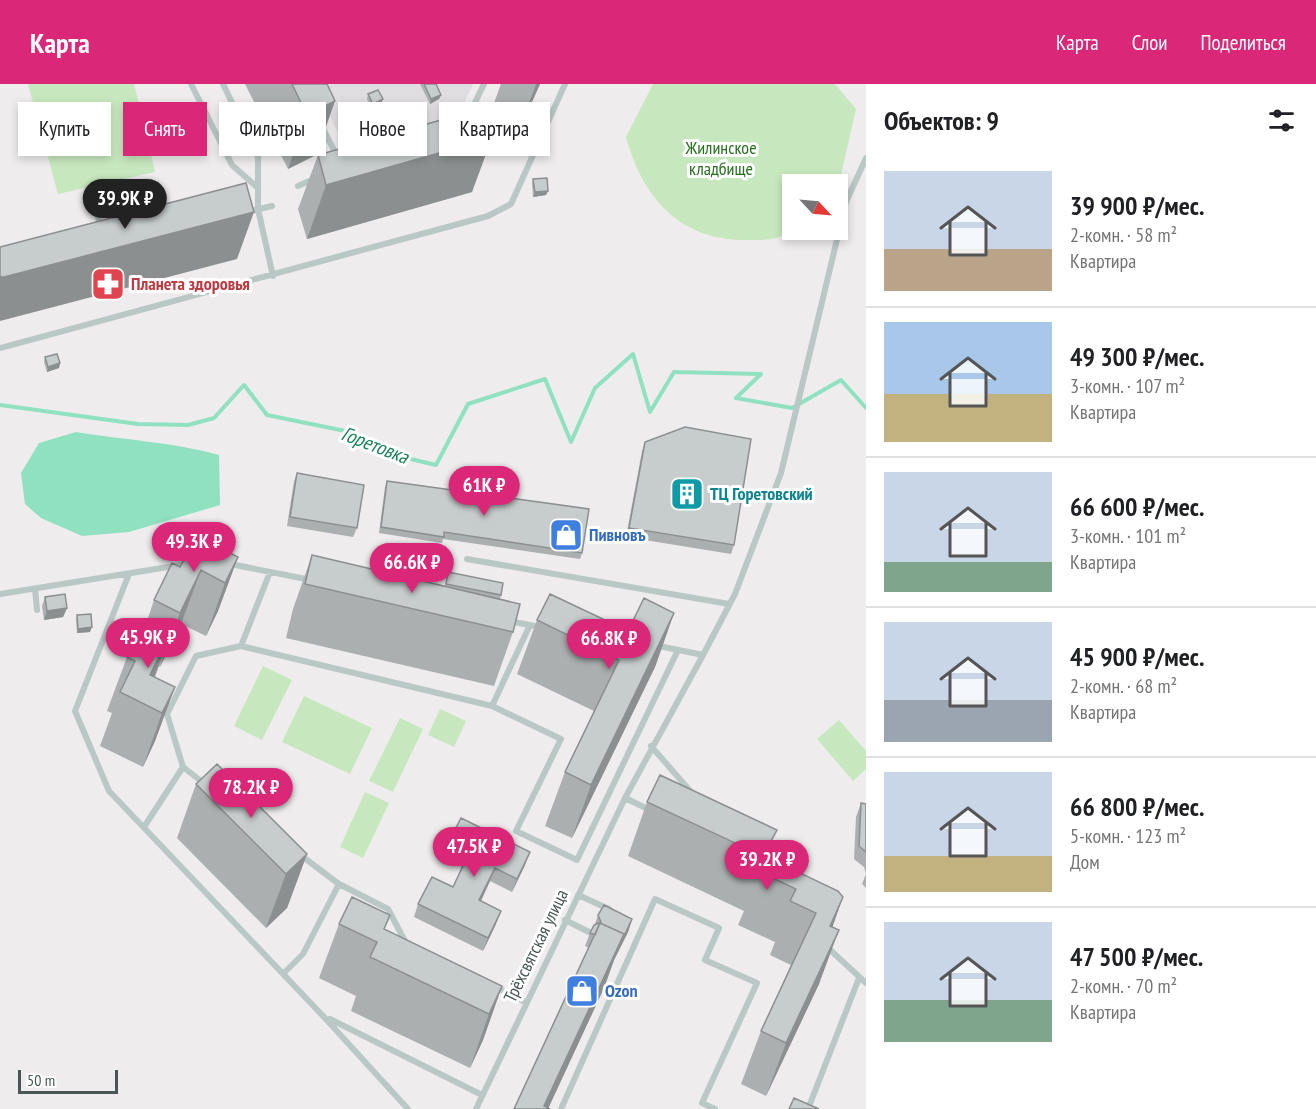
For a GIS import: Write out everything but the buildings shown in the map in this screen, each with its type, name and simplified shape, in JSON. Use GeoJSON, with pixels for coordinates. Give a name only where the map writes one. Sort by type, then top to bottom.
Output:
{"type":"FeatureCollection","features":[{"type":"Feature","properties":{"kind":"lane"},"geometry":{"type":"LineString","coordinates":[[191,84],[232,165],[258,188]]}},
{"type":"Feature","properties":{"kind":"lane"},"geometry":{"type":"LineString","coordinates":[[222,84],[258,157],[258,210],[273,276]]}},
{"type":"Feature","properties":{"kind":"lane"},"geometry":{"type":"LineString","coordinates":[[476,102],[484,84]]}},
{"type":"Feature","properties":{"kind":"lane"},"geometry":{"type":"LineString","coordinates":[[0,348],[488,216],[511,204],[565,84]]}},
{"type":"Feature","properties":{"kind":"lane"},"geometry":{"type":"LineString","coordinates":[[326,135],[342,166]]}},
{"type":"Feature","properties":{"kind":"lane","name":"Трёхсвятская улица"},"geometry":{"type":"LineString","coordinates":[[476,1109],[525,1002],[651,746],[729,604],[781,473],[846,202],[866,158]]}},
{"type":"Feature","properties":{"kind":"lane"},"geometry":{"type":"LineString","coordinates":[[298,186],[324,174]]}},
{"type":"Feature","properties":{"kind":"lane"},"geometry":{"type":"LineString","coordinates":[[94,200],[104,239]]}},
{"type":"Feature","properties":{"kind":"lane"},"geometry":{"type":"LineString","coordinates":[[236,215],[272,206]]}},
{"type":"Feature","properties":{"kind":"lane"},"geometry":{"type":"LineString","coordinates":[[467,559],[729,604]]}},
{"type":"Feature","properties":{"kind":"lane"},"geometry":{"type":"LineString","coordinates":[[226,563],[317,581]]}},
{"type":"Feature","properties":{"kind":"lane"},"geometry":{"type":"LineString","coordinates":[[0,594],[193,564]]}},
{"type":"Feature","properties":{"kind":"lane"},"geometry":{"type":"LineString","coordinates":[[241,646],[270,572]]}},
{"type":"Feature","properties":{"kind":"lane"},"geometry":{"type":"LineString","coordinates":[[129,574],[75,711],[110,791],[408,1109]]}},
{"type":"Feature","properties":{"kind":"lane"},"geometry":{"type":"LineString","coordinates":[[34,589],[37,610]]}},
{"type":"Feature","properties":{"kind":"lane"},"geometry":{"type":"LineString","coordinates":[[503,619],[552,628]]}},
{"type":"Feature","properties":{"kind":"lane"},"geometry":{"type":"LineString","coordinates":[[492,706],[530,625]]}},
{"type":"Feature","properties":{"kind":"lane"},"geometry":{"type":"LineString","coordinates":[[642,643],[703,655]]}},
{"type":"Feature","properties":{"kind":"lane"},"geometry":{"type":"LineString","coordinates":[[211,788],[183,767],[167,714],[196,656],[241,646],[492,706],[561,739],[516,831],[577,860],[678,650]]}},
{"type":"Feature","properties":{"kind":"lane"},"geometry":{"type":"LineString","coordinates":[[651,746],[698,800]]}},
{"type":"Feature","properties":{"kind":"lane"},"geometry":{"type":"LineString","coordinates":[[144,827],[183,767]]}},
{"type":"Feature","properties":{"kind":"lane"},"geometry":{"type":"LineString","coordinates":[[625,798],[656,814]]}},
{"type":"Feature","properties":{"kind":"lane"},"geometry":{"type":"LineString","coordinates":[[293,849],[339,884],[387,909],[404,943],[414,947]]}},
{"type":"Feature","properties":{"kind":"lane"},"geometry":{"type":"LineString","coordinates":[[283,974],[303,954],[339,884]]}},
{"type":"Feature","properties":{"kind":"lane"},"geometry":{"type":"LineString","coordinates":[[578,895],[621,914]]}},
{"type":"Feature","properties":{"kind":"lane"},"geometry":{"type":"LineString","coordinates":[[561,1109],[655,899],[719,928],[705,960],[756,983],[702,1103],[715,1109]]}},
{"type":"Feature","properties":{"kind":"lane"},"geometry":{"type":"LineString","coordinates":[[565,920],[591,933]]}},
{"type":"Feature","properties":{"kind":"lane"},"geometry":{"type":"LineString","coordinates":[[632,920],[642,924]]}},
{"type":"Feature","properties":{"kind":"lane"},"geometry":{"type":"LineString","coordinates":[[819,938],[866,983]]}},
{"type":"Feature","properties":{"kind":"lane"},"geometry":{"type":"LineString","coordinates":[[808,1109],[859,978]]}},
{"type":"Feature","properties":{"kind":"lane"},"geometry":{"type":"LineString","coordinates":[[492,986],[525,1002]]}},
{"type":"Feature","properties":{"kind":"lane"},"geometry":{"type":"LineString","coordinates":[[324,1017],[482,1095]]}},
{"type":"Feature","properties":{"kind":"shaded area"},"geometry":{"type":"Polygon","coordinates":[[[320,84],[473,84],[465,102],[439,102],[439,132],[427,135],[427,102],[338,102],[338,133],[326,109],[326,102],[322,102],[315,87],[320,84]]]}},
{"type":"Feature","properties":{"kind":"shaded area"},"geometry":{"type":"Polygon","coordinates":[[[76,432],[166,444],[219,455],[220,505],[129,532],[82,536],[41,518],[25,504],[21,473],[39,443],[76,432]]]}},
{"type":"Feature","properties":{"kind":"green space"},"geometry":{"type":"Polygon","coordinates":[[[28,84],[134,84],[138,102],[123,102],[123,156],[151,156],[155,172],[58,194],[48,156],[111,156],[111,102],[33,102],[28,84]]]}},
{"type":"Feature","properties":{"kind":"green space","name":"Жилинское кладбище"},"geometry":{"type":"Polygon","coordinates":[[[653,84],[835,84],[856,109],[841,174],[782,174],[782,236],[773,239],[726,239],[685,225],[668,212],[643,180],[626,137],[653,84]]]}},
{"type":"Feature","properties":{"kind":"green space"},"geometry":{"type":"Polygon","coordinates":[[[263,666],[292,680],[262,740],[234,726],[263,666]]]}},
{"type":"Feature","properties":{"kind":"green space"},"geometry":{"type":"Polygon","coordinates":[[[304,696],[372,728],[350,774],[282,742],[304,696]]]}},
{"type":"Feature","properties":{"kind":"green space"},"geometry":{"type":"Polygon","coordinates":[[[440,709],[466,721],[454,747],[428,735],[440,709]]]}},
{"type":"Feature","properties":{"kind":"green space"},"geometry":{"type":"Polygon","coordinates":[[[400,718],[423,729],[393,792],[369,781],[400,718]]]}},
{"type":"Feature","properties":{"kind":"green space"},"geometry":{"type":"Polygon","coordinates":[[[839,720],[866,751],[866,769],[853,781],[817,739],[839,720]]]}},
{"type":"Feature","properties":{"kind":"green space"},"geometry":{"type":"Polygon","coordinates":[[[365,792],[389,803],[363,858],[340,847],[365,792]]]}},
{"type":"Feature","properties":{"kind":"waterway","name":"Горетовка"},"geometry":{"type":"LineString","coordinates":[[0,405],[138,424],[188,425],[214,418],[244,385],[267,415],[355,433],[398,456],[436,465],[468,404],[545,379],[571,442],[595,388],[633,354],[650,412],[674,372],[761,374],[736,398],[792,408],[841,380],[866,408]]}},
{"type":"Feature","properties":{"kind":"place","name":"Планета здоровья"},"geometry":{"type":"Point","coordinates":[108,284]}},
{"type":"Feature","properties":{"kind":"place","name":"ТЦ Горетовский"},"geometry":{"type":"Point","coordinates":[687,494]}},
{"type":"Feature","properties":{"kind":"place","name":"Пивновъ"},"geometry":{"type":"Point","coordinates":[566,535]}},
{"type":"Feature","properties":{"kind":"place","name":"Ozon"},"geometry":{"type":"Point","coordinates":[582,991]}}]}
